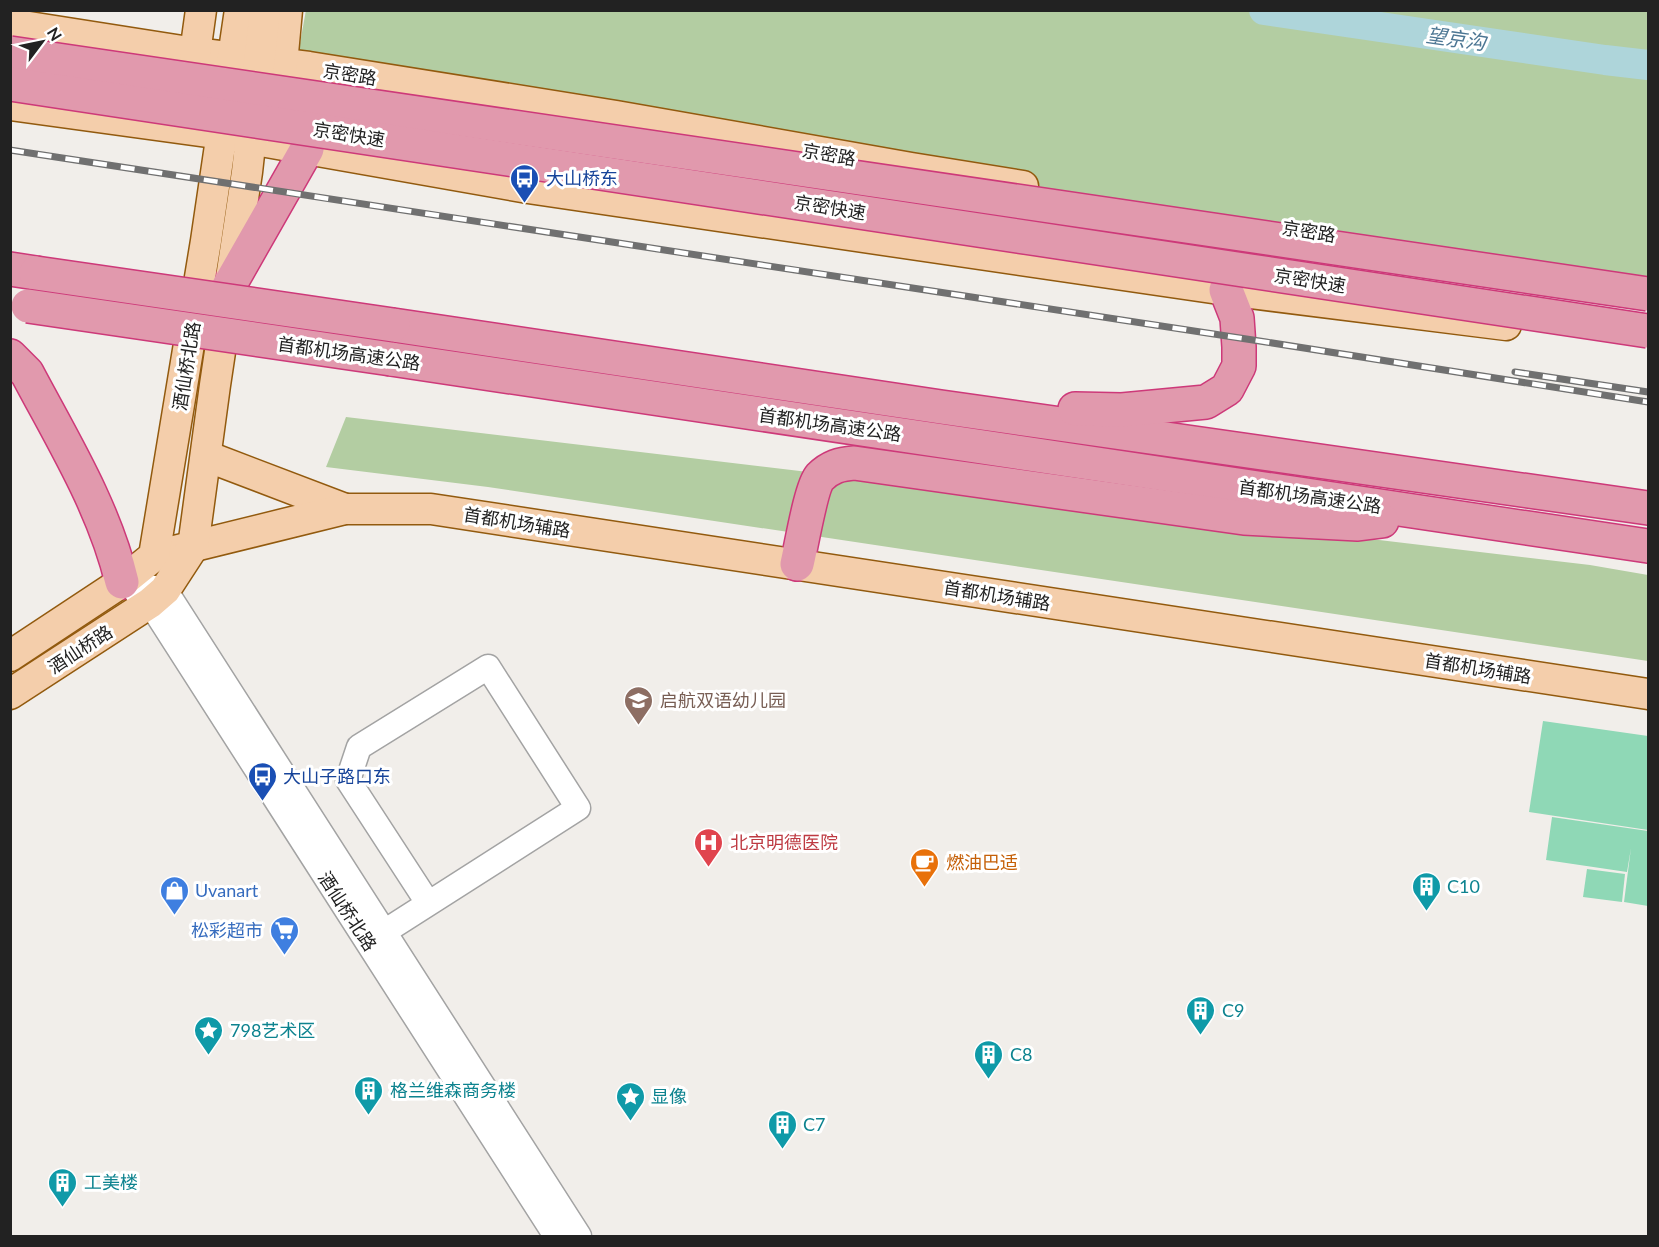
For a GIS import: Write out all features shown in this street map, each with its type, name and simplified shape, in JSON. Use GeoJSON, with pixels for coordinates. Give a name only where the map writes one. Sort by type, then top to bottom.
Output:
{"type":"FeatureCollection","features":[{"type":"Feature","properties":{"kind":"highway","name":"京密快速"},"geometry":{"type":"LineString","coordinates":[[10,53],[1648,294]]}},
{"type":"Feature","properties":{"kind":"highway","name":"京密快速"},"geometry":{"type":"LineString","coordinates":[[10,84],[1648,331]]}},
{"type":"Feature","properties":{"kind":"highway"},"geometry":{"type":"LineString","coordinates":[[229,286],[307,149]]}},
{"type":"Feature","properties":{"kind":"highway","name":"首都机场高速公路"},"geometry":{"type":"LineString","coordinates":[[23,271],[941,407],[1648,508]]}},
{"type":"Feature","properties":{"kind":"highway"},"geometry":{"type":"LineString","coordinates":[[941,407],[1122,410],[1206,402],[1227,388],[1239,366],[1237,318],[1226,290]]}},
{"type":"Feature","properties":{"kind":"highway","name":"首都机场高速公路"},"geometry":{"type":"LineString","coordinates":[[19,305],[1648,546]]}},
{"type":"Feature","properties":{"kind":"highway"},"geometry":{"type":"LineString","coordinates":[[10,356],[27,373],[99,509],[114,549],[122,582]]}},
{"type":"Feature","properties":{"kind":"highway"},"geometry":{"type":"LineString","coordinates":[[797,564],[808,512],[819,479],[838,464],[854,463],[1244,518],[1358,524],[1436,514]]}},
{"type":"Feature","properties":{"kind":"main road"},"geometry":{"type":"LineString","coordinates":[[195,53],[201,10]]}},
{"type":"Feature","properties":{"kind":"main road"},"geometry":{"type":"LineString","coordinates":[[240,10],[258,61]]}},
{"type":"Feature","properties":{"kind":"main road"},"geometry":{"type":"LineString","coordinates":[[236,137],[258,61],[265,10]]}},
{"type":"Feature","properties":{"kind":"main road"},"geometry":{"type":"LineString","coordinates":[[258,61],[288,10]]}},
{"type":"Feature","properties":{"kind":"main road","name":"京密路"},"geometry":{"type":"LineString","coordinates":[[10,24],[628,118],[911,168],[1648,284]]}},
{"type":"Feature","properties":{"kind":"main road"},"geometry":{"type":"LineString","coordinates":[[10,105],[236,137],[528,188],[1226,290],[1590,336],[1648,347]]}},
{"type":"Feature","properties":{"kind":"main road","name":"酒仙桥北路"},"geometry":{"type":"LineString","coordinates":[[157,596],[193,547],[229,286],[236,137]]}},
{"type":"Feature","properties":{"kind":"main road","name":"酒仙桥北路"},"geometry":{"type":"LineString","coordinates":[[154,556],[236,137]]}},
{"type":"Feature","properties":{"kind":"main road"},"geometry":{"type":"LineString","coordinates":[[206,456],[345,509]]}},
{"type":"Feature","properties":{"kind":"main road"},"geometry":{"type":"LineString","coordinates":[[122,582],[154,556],[345,509]]}},
{"type":"Feature","properties":{"kind":"main road","name":"首都机场辅路"},"geometry":{"type":"LineString","coordinates":[[345,509],[431,509],[1648,694]]}},
{"type":"Feature","properties":{"kind":"main road","name":"酒仙桥路"},"geometry":{"type":"LineString","coordinates":[[10,656],[122,582]]}},
{"type":"Feature","properties":{"kind":"main road","name":"酒仙桥路"},"geometry":{"type":"LineString","coordinates":[[10,694],[157,596]]}},
{"type":"Feature","properties":{"kind":"street"},"geometry":{"type":"LineString","coordinates":[[122,582],[157,596]]}},
{"type":"Feature","properties":{"kind":"street","name":"酒仙桥北路"},"geometry":{"type":"LineString","coordinates":[[157,596],[384,932],[579,1236]]}},
{"type":"Feature","properties":{"kind":"street","name":"酒仙桥北路"},"geometry":{"type":"LineString","coordinates":[[157,596],[556,1236]]}},
{"type":"Feature","properties":{"kind":"street"},"geometry":{"type":"LineString","coordinates":[[384,932],[578,808],[488,667],[359,747],[348,780],[428,903]]}},
{"type":"Feature","properties":{"kind":"green space"},"geometry":{"type":"Polygon","coordinates":[[[306,10],[1648,11],[1648,283],[303,81],[295,71],[306,10]]]}},
{"type":"Feature","properties":{"kind":"green space"},"geometry":{"type":"Polygon","coordinates":[[[346,417],[1590,565],[1648,575],[1648,661],[488,487],[326,467],[346,417]]]}},
{"type":"Feature","properties":{"kind":"green space"},"geometry":{"type":"Polygon","coordinates":[[[1543,721],[1648,736],[1648,830],[1529,812],[1543,721]]]}},
{"type":"Feature","properties":{"kind":"green space"},"geometry":{"type":"Polygon","coordinates":[[[1552,817],[1648,831],[1648,906],[1624,902],[1631,848],[1627,872],[1546,860],[1552,817]]]}},
{"type":"Feature","properties":{"kind":"green space"},"geometry":{"type":"Polygon","coordinates":[[[1587,869],[1625,874],[1622,902],[1583,897],[1587,869]]]}},
{"type":"Feature","properties":{"kind":"waterway","name":"望京沟"},"geometry":{"type":"LineString","coordinates":[[1264,10],[1648,65]]}},
{"type":"Feature","properties":{"kind":"railway"},"geometry":{"type":"LineString","coordinates":[[10,150],[1648,402]]}},
{"type":"Feature","properties":{"kind":"railway"},"geometry":{"type":"LineString","coordinates":[[1515,372],[1648,392]]}},
{"type":"Feature","properties":{"kind":"place","name":"大山桥东"},"geometry":{"type":"Point","coordinates":[525,204]}},
{"type":"Feature","properties":{"kind":"place","name":"启航双语幼儿园"},"geometry":{"type":"Point","coordinates":[639,726]}},
{"type":"Feature","properties":{"kind":"place","name":"大山子路口东"},"geometry":{"type":"Point","coordinates":[262,802]}},
{"type":"Feature","properties":{"kind":"place","name":"北京明德医院"},"geometry":{"type":"Point","coordinates":[709,868]}},
{"type":"Feature","properties":{"kind":"place","name":"燃油巴适"},"geometry":{"type":"Point","coordinates":[925,888]}},
{"type":"Feature","properties":{"kind":"place","name":"C10"},"geometry":{"type":"Point","coordinates":[1426,912]}},
{"type":"Feature","properties":{"kind":"place","name":"Uvanart"},"geometry":{"type":"Point","coordinates":[174,916]}},
{"type":"Feature","properties":{"kind":"place","name":"松彩超市"},"geometry":{"type":"Point","coordinates":[284,956]}},
{"type":"Feature","properties":{"kind":"place","name":"C9"},"geometry":{"type":"Point","coordinates":[1201,1036]}},
{"type":"Feature","properties":{"kind":"place","name":"798艺术区"},"geometry":{"type":"Point","coordinates":[209,1056]}},
{"type":"Feature","properties":{"kind":"place","name":"C8"},"geometry":{"type":"Point","coordinates":[989,1080]}},
{"type":"Feature","properties":{"kind":"place","name":"格兰维森商务楼"},"geometry":{"type":"Point","coordinates":[369,1116]}},
{"type":"Feature","properties":{"kind":"place","name":"显像"},"geometry":{"type":"Point","coordinates":[630,1122]}},
{"type":"Feature","properties":{"kind":"place","name":"C7"},"geometry":{"type":"Point","coordinates":[782,1150]}},
{"type":"Feature","properties":{"kind":"place","name":"工美楼"},"geometry":{"type":"Point","coordinates":[63,1208]}}]}
